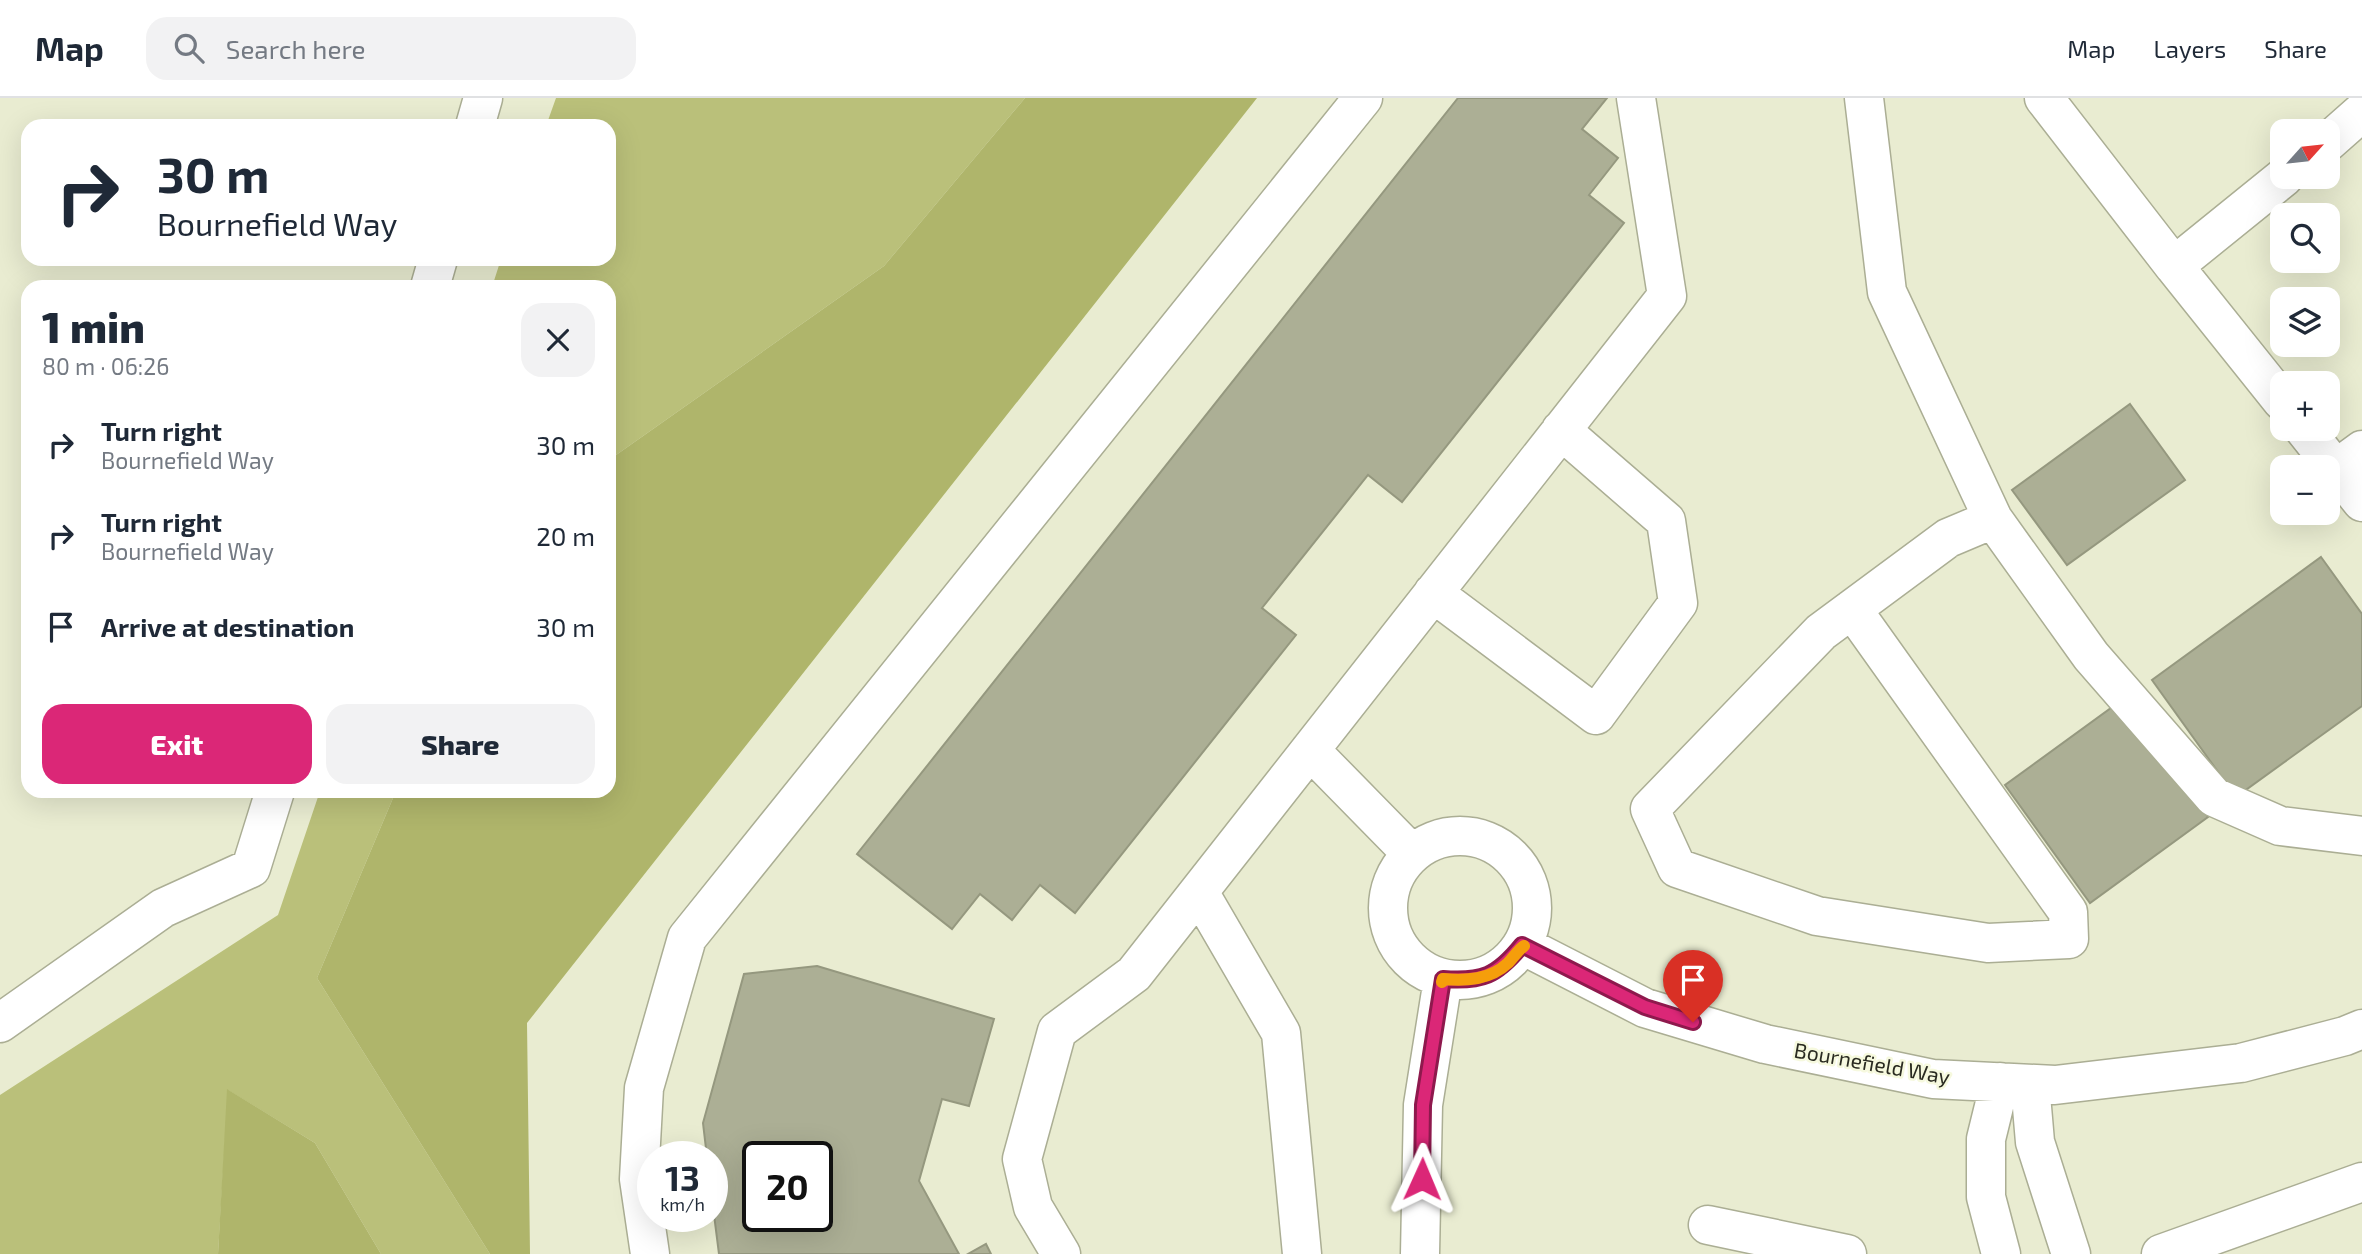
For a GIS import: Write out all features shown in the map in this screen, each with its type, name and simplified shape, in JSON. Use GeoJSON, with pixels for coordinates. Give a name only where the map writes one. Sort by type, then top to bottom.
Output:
{"type":"FeatureCollection","features":[{"type":"Feature","properties":{"kind":"street"},"geometry":{"type":"LineString","coordinates":[[477,119],[483,98]]}},
{"type":"Feature","properties":{"kind":"street"},"geometry":{"type":"LineString","coordinates":[[650,1254],[639,1180],[644,1088],[687,938],[1363,98]]}},
{"type":"Feature","properties":{"kind":"street"},"geometry":{"type":"LineString","coordinates":[[1060,1254],[1034,1207],[1022,1159],[1058,1031],[1133,974],[1667,296],[1636,98]]}},
{"type":"Feature","properties":{"kind":"street"},"geometry":{"type":"LineString","coordinates":[[1864,98],[1888,292],[1993,519],[2091,656],[2214,797],[2280,826],[2362,836]]}},
{"type":"Feature","properties":{"kind":"street"},"geometry":{"type":"LineString","coordinates":[[2044,98],[2270,386]]}},
{"type":"Feature","properties":{"kind":"street"},"geometry":{"type":"LineString","coordinates":[[2340,131],[2362,112]]}},
{"type":"Feature","properties":{"kind":"street"},"geometry":{"type":"LineString","coordinates":[[2174,266],[2270,188]]}},
{"type":"Feature","properties":{"kind":"street"},"geometry":{"type":"LineString","coordinates":[[1433,593],[1596,715],[1678,603],[1665,521],[1561,430]]}},
{"type":"Feature","properties":{"kind":"street"},"geometry":{"type":"LineString","coordinates":[[2321,441],[2349,460],[2362,502]]}},
{"type":"Feature","properties":{"kind":"street"},"geometry":{"type":"LineString","coordinates":[[1852,609],[2068,912],[2069,939],[1989,943],[1817,916],[1676,869],[1650,809],[1821,632],[1852,609],[1948,538],[1993,519]]}},
{"type":"Feature","properties":{"kind":"street"},"geometry":{"type":"LineString","coordinates":[[1310,750],[1412,854]]}},
{"type":"Feature","properties":{"kind":"street"},"geometry":{"type":"LineString","coordinates":[[0,1023],[163,908],[250,868],[273,798]]}},
{"type":"Feature","properties":{"kind":"street"},"geometry":{"type":"LineString","coordinates":[[1453,836],[1475,837],[1497,846],[1514,860],[1526,880],[1532,902],[1531,924],[1522,945],[1508,963],[1488,976],[1466,981],[1443,979],[1422,971],[1405,956],[1393,937],[1387,915],[1389,892],[1397,871],[1412,854],[1431,842],[1453,836]]}},
{"type":"Feature","properties":{"kind":"street"},"geometry":{"type":"LineString","coordinates":[[1199,892],[1281,1033],[1301,1254]]}},
{"type":"Feature","properties":{"kind":"street","name":"Bournefield Way"},"geometry":{"type":"LineString","coordinates":[[1522,945],[1645,1007],[1765,1044],[1933,1079],[2054,1085],[2241,1063],[2345,1036],[2362,1029]]}},
{"type":"Feature","properties":{"kind":"street"},"geometry":{"type":"LineString","coordinates":[[1420,1254],[1423,1105],[1443,979]]}},
{"type":"Feature","properties":{"kind":"street"},"geometry":{"type":"LineString","coordinates":[[2001,1254],[1986,1197],[1986,1139],[2015,1083]]}},
{"type":"Feature","properties":{"kind":"street"},"geometry":{"type":"LineString","coordinates":[[2015,1083],[2071,1254]]}},
{"type":"Feature","properties":{"kind":"street"},"geometry":{"type":"LineString","coordinates":[[2161,1254],[2362,1182]]}},
{"type":"Feature","properties":{"kind":"street"},"geometry":{"type":"LineString","coordinates":[[1708,1224],[1847,1254]]}},
{"type":"Feature","properties":{"kind":"green space"},"geometry":{"type":"Polygon","coordinates":[[[556,98],[1025,98],[884,266],[616,455],[616,280],[494,280],[499,266],[616,266],[616,119],[548,119],[556,98]]]}},
{"type":"Feature","properties":{"kind":"green space"},"geometry":{"type":"Polygon","coordinates":[[[1025,98],[1257,98],[527,1023],[530,1254],[490,1254],[317,978],[393,798],[616,798],[616,455],[884,266],[1025,98]]]}},
{"type":"Feature","properties":{"kind":"green space"},"geometry":{"type":"Polygon","coordinates":[[[318,798],[393,798],[317,978],[490,1254],[381,1254],[315,1143],[228,1090],[218,1254],[0,1254],[0,1095],[278,915],[318,798]]]}},
{"type":"Feature","properties":{"kind":"green space"},"geometry":{"type":"Polygon","coordinates":[[[227,1089],[315,1143],[381,1254],[218,1254],[227,1089]]]}},
{"type":"Feature","properties":{"kind":"building"},"geometry":{"type":"Polygon","coordinates":[[[1458,98],[1607,98],[1582,129],[1618,158],[1589,195],[1624,223],[1402,502],[1368,475],[1262,608],[1296,635],[1075,913],[1040,885],[1012,920],[980,894],[952,929],[857,854],[1458,98]]]}},
{"type":"Feature","properties":{"kind":"building"},"geometry":{"type":"Polygon","coordinates":[[[2130,404],[2185,480],[2067,565],[2012,490],[2130,404]]]}},
{"type":"Feature","properties":{"kind":"building"},"geometry":{"type":"Polygon","coordinates":[[[2321,557],[2362,614],[2362,706],[2236,797],[2152,680],[2321,557]]]}},
{"type":"Feature","properties":{"kind":"building"},"geometry":{"type":"Polygon","coordinates":[[[2122,700],[2208,817],[2090,903],[2005,785],[2122,700]]]}},
{"type":"Feature","properties":{"kind":"building"},"geometry":{"type":"Polygon","coordinates":[[[817,966],[994,1019],[969,1106],[942,1099],[919,1181],[959,1254],[719,1254],[716,1232],[728,1232],[728,1141],[705,1141],[703,1123],[744,974],[817,966]]]}},
{"type":"Feature","properties":{"kind":"building"},"geometry":{"type":"Polygon","coordinates":[[[986,1244],[991,1254],[968,1254],[986,1244]]]}},
{"type":"Feature","properties":{"kind":"slow traffic"},"geometry":{"type":"LineString","coordinates":[[1442,982],[1443,979],[1466,981],[1488,976],[1508,963],[1522,945],[1524,946]]}},
{"type":"Feature","properties":{"kind":"route"},"geometry":{"type":"LineString","coordinates":[[1422,1179],[1423,1105],[1443,979],[1466,981],[1488,976],[1508,963],[1522,945],[1645,1007],[1693,1022]]}}]}
